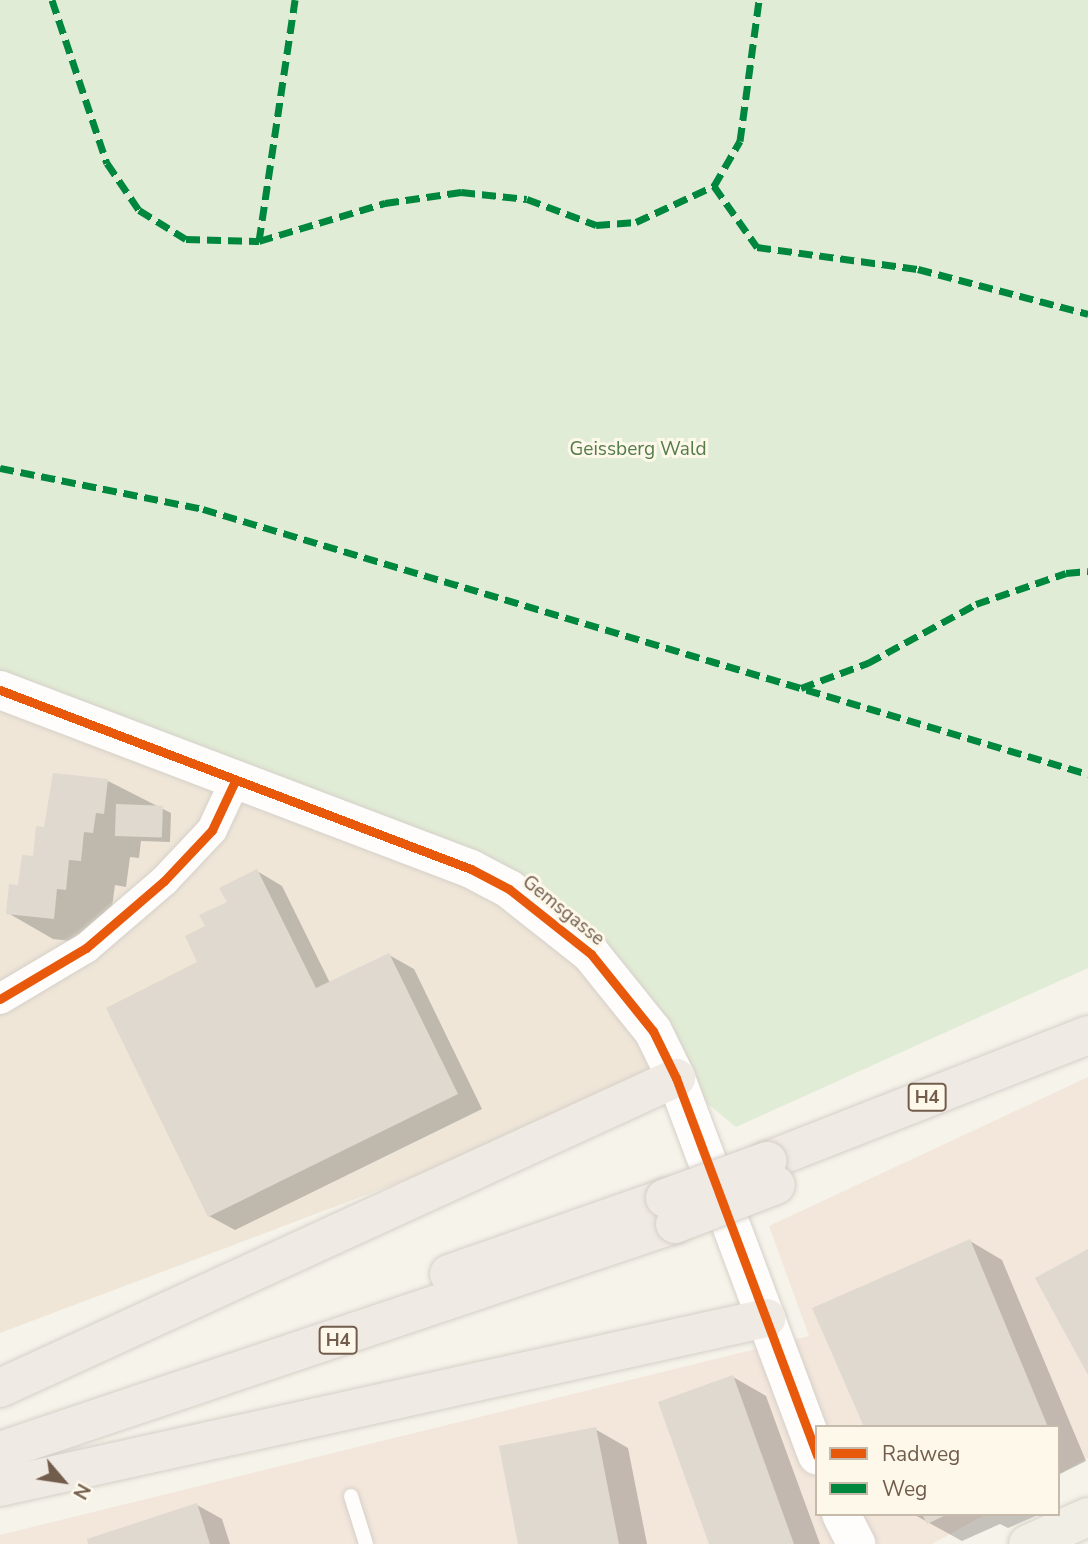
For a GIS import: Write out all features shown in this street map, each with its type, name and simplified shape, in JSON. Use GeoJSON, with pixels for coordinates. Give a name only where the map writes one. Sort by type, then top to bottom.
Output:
{"type":"FeatureCollection","features":[{"type":"Feature","properties":{"kind":"highway","name":"H4"},"geometry":{"type":"LineString","coordinates":[[771,1173],[1088,1035]]}},
{"type":"Feature","properties":{"kind":"highway","name":"H4"},"geometry":{"type":"LineString","coordinates":[[0,1451],[670,1211],[1037,1075],[1088,1046]]}},
{"type":"Feature","properties":{"kind":"highway"},"geometry":{"type":"LineString","coordinates":[[0,1388],[676,1078]]}},
{"type":"Feature","properties":{"kind":"highway","name":"H4"},"geometry":{"type":"LineString","coordinates":[[0,1423],[361,1305],[670,1211]]}},
{"type":"Feature","properties":{"kind":"highway"},"geometry":{"type":"LineString","coordinates":[[0,1487],[311,1415],[766,1318]]}},
{"type":"Feature","properties":{"kind":"main road"},"geometry":{"type":"LineString","coordinates":[[1028,1544],[1088,1517]]}},
{"type":"Feature","properties":{"kind":"street","name":"Gemsgasse"},"geometry":{"type":"LineString","coordinates":[[0,690],[471,869],[509,889],[591,954],[624,990],[653,1031],[676,1078],[815,1450]]}},
{"type":"Feature","properties":{"kind":"street"},"geometry":{"type":"LineString","coordinates":[[0,999],[86,948],[164,881],[212,830],[235,781]]}},
{"type":"Feature","properties":{"kind":"street"},"geometry":{"type":"LineString","coordinates":[[842,1516],[856,1544]]}},
{"type":"Feature","properties":{"kind":"lane"},"geometry":{"type":"LineString","coordinates":[[351,1496],[366,1544]]}},
{"type":"Feature","properties":{"kind":"shaded area"},"geometry":{"type":"Polygon","coordinates":[[[0,690],[509,889],[676,1078],[0,1333],[0,690]]]}},
{"type":"Feature","properties":{"kind":"shaded area"},"geometry":{"type":"Polygon","coordinates":[[[1088,1077],[1088,1458],[1060,1473],[1060,1425],[815,1425],[815,1516],[982,1516],[932,1544],[0,1544],[0,1535],[809,1336],[769,1226],[1088,1077]]]}},
{"type":"Feature","properties":{"kind":"green space","name":"Geissberg Wald"},"geometry":{"type":"Polygon","coordinates":[[[0,0],[1088,0],[1088,968],[736,1127],[676,1078],[549,917],[0,690],[0,0]]]}},
{"type":"Feature","properties":{"kind":"building"},"geometry":{"type":"Polygon","coordinates":[[[53,773],[108,779],[104,814],[96,813],[93,833],[84,832],[81,861],[69,860],[66,890],[57,889],[54,919],[6,914],[9,884],[18,885],[22,855],[33,856],[36,826],[44,827],[53,773]]]}},
{"type":"Feature","properties":{"kind":"building"},"geometry":{"type":"Polygon","coordinates":[[[116,804],[163,806],[162,838],[115,836],[116,804]]]}},
{"type":"Feature","properties":{"kind":"building"},"geometry":{"type":"Polygon","coordinates":[[[257,869],[316,988],[389,953],[458,1094],[208,1217],[106,1008],[197,962],[185,936],[205,926],[199,915],[227,902],[219,888],[257,869]]]}},
{"type":"Feature","properties":{"kind":"building"},"geometry":{"type":"Polygon","coordinates":[[[970,1239],[1047,1425],[863,1425],[812,1308],[970,1239]]]}},
{"type":"Feature","properties":{"kind":"building"},"geometry":{"type":"Polygon","coordinates":[[[1088,1249],[1088,1375],[1035,1278],[1088,1249]]]}},
{"type":"Feature","properties":{"kind":"building"},"geometry":{"type":"Polygon","coordinates":[[[733,1375],[794,1544],[709,1544],[658,1402],[733,1375]]]}},
{"type":"Feature","properties":{"kind":"building"},"geometry":{"type":"Polygon","coordinates":[[[596,1427],[619,1544],[518,1544],[499,1446],[596,1427]]]}},
{"type":"Feature","properties":{"kind":"building"},"geometry":{"type":"Polygon","coordinates":[[[197,1503],[210,1544],[88,1544],[87,1539],[197,1503]]]}},
{"type":"Feature","properties":{"kind":"building"},"geometry":{"type":"Polygon","coordinates":[[[923,1516],[944,1516],[927,1524],[923,1516]]]}},
{"type":"Feature","properties":{"kind":"marked path"},"geometry":{"type":"LineString","coordinates":[[52,0],[107,163],[139,210],[186,239],[259,241],[385,203],[461,192],[527,199],[596,225],[636,222],[714,186],[740,141],[759,0]]}},
{"type":"Feature","properties":{"kind":"marked path"},"geometry":{"type":"LineString","coordinates":[[259,241],[295,0]]}},
{"type":"Feature","properties":{"kind":"marked path"},"geometry":{"type":"LineString","coordinates":[[714,186],[757,247],[918,269],[1088,314]]}},
{"type":"Feature","properties":{"kind":"marked path"},"geometry":{"type":"LineString","coordinates":[[0,468],[203,509],[1088,774]]}},
{"type":"Feature","properties":{"kind":"marked path"},"geometry":{"type":"LineString","coordinates":[[801,688],[868,663],[976,604],[1066,573],[1088,571]]}},
{"type":"Feature","properties":{"kind":"cycle path"},"geometry":{"type":"LineString","coordinates":[[0,690],[471,869],[509,889],[591,954],[653,1031],[676,1078],[815,1450]]}},
{"type":"Feature","properties":{"kind":"cycle path"},"geometry":{"type":"LineString","coordinates":[[0,999],[86,948],[164,881],[212,830],[235,781]]}}]}
